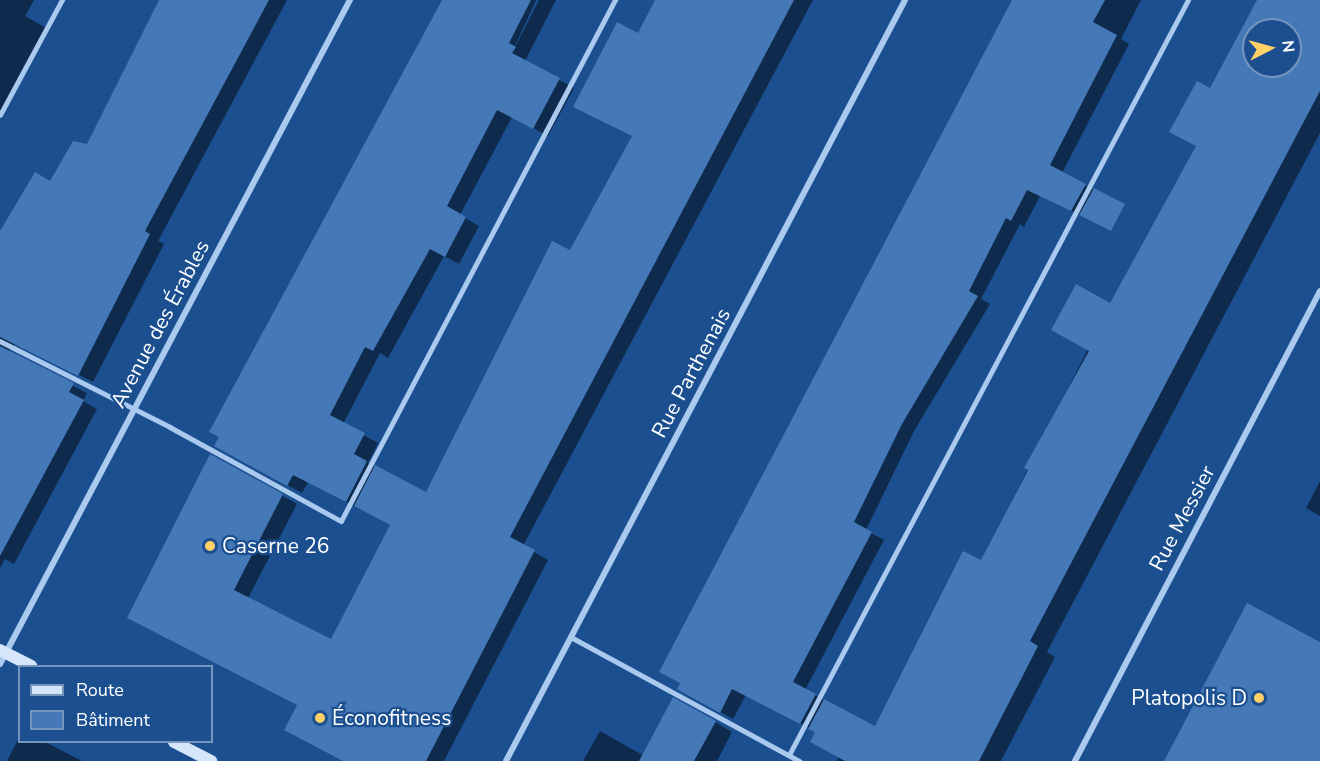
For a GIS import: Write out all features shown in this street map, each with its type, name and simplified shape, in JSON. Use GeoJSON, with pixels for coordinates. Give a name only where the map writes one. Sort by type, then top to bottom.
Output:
{"type":"FeatureCollection","features":[{"type":"Feature","properties":{"kind":"main road"},"geometry":{"type":"LineString","coordinates":[[2,656],[28,665]]}},
{"type":"Feature","properties":{"kind":"main road"},"geometry":{"type":"LineString","coordinates":[[178,743],[211,761]]}},
{"type":"Feature","properties":{"kind":"street","name":"Avenue des Érables"},"geometry":{"type":"LineString","coordinates":[[2,656],[350,0]]}},
{"type":"Feature","properties":{"kind":"street","name":"Rue Parthenais"},"geometry":{"type":"LineString","coordinates":[[506,761],[905,0]]}},
{"type":"Feature","properties":{"kind":"street","name":"Rue Messier"},"geometry":{"type":"LineString","coordinates":[[1078,760],[1320,291]]}},
{"type":"Feature","properties":{"kind":"lane"},"geometry":{"type":"LineString","coordinates":[[0,115],[62,0]]}},
{"type":"Feature","properties":{"kind":"lane"},"geometry":{"type":"LineString","coordinates":[[0,341],[341,521],[615,0]]}},
{"type":"Feature","properties":{"kind":"lane"},"geometry":{"type":"LineString","coordinates":[[789,755],[1188,0]]}},
{"type":"Feature","properties":{"kind":"lane"},"geometry":{"type":"LineString","coordinates":[[571,637],[799,761]]}},
{"type":"Feature","properties":{"kind":"building"},"geometry":{"type":"Polygon","coordinates":[[[159,0],[269,0],[145,231],[150,234],[78,376],[0,337],[0,231],[35,172],[50,181],[73,141],[87,144],[159,0]]]}},
{"type":"Feature","properties":{"kind":"building"},"geometry":{"type":"Polygon","coordinates":[[[442,0],[531,0],[509,43],[516,47],[512,53],[560,78],[533,129],[497,110],[447,206],[466,217],[445,257],[430,249],[373,351],[365,347],[330,415],[365,433],[354,454],[367,461],[346,502],[293,475],[287,486],[214,446],[219,437],[209,432],[442,0]]]}},
{"type":"Feature","properties":{"kind":"building"},"geometry":{"type":"Polygon","coordinates":[[[655,0],[794,0],[510,537],[535,550],[426,761],[343,761],[284,730],[297,705],[127,618],[210,454],[283,494],[234,590],[331,639],[390,525],[354,506],[375,465],[426,492],[552,241],[570,250],[632,136],[573,107],[617,22],[638,33],[655,0]]]}},
{"type":"Feature","properties":{"kind":"building"},"geometry":{"type":"Polygon","coordinates":[[[1012,0],[1105,0],[1093,22],[1117,35],[1050,165],[1086,184],[1071,211],[1027,190],[1011,221],[1006,218],[969,291],[978,296],[902,424],[854,522],[872,532],[793,682],[816,694],[800,724],[732,689],[720,713],[677,689],[680,683],[659,672],[1012,0]]]}},
{"type":"Feature","properties":{"kind":"building"},"geometry":{"type":"Polygon","coordinates":[[[1257,0],[1320,0],[1320,91],[1030,641],[1038,646],[979,761],[845,761],[810,742],[815,732],[808,729],[824,699],[875,726],[963,551],[981,560],[1028,470],[1024,468],[1089,351],[1051,330],[1076,284],[1110,303],[1196,146],[1169,132],[1197,81],[1210,88],[1242,28],[1242,78],[1302,78],[1302,18],[1247,18],[1257,0]]]}},
{"type":"Feature","properties":{"kind":"building"},"geometry":{"type":"Polygon","coordinates":[[[1094,188],[1125,204],[1111,231],[1079,215],[1094,188]]]}},
{"type":"Feature","properties":{"kind":"building"},"geometry":{"type":"Polygon","coordinates":[[[0,346],[74,383],[69,392],[84,400],[0,556],[0,346]]]}},
{"type":"Feature","properties":{"kind":"building","name":"Platopolis D"},"geometry":{"type":"Polygon","coordinates":[[[1247,603],[1320,642],[1320,761],[1164,761],[1247,603]]]}},
{"type":"Feature","properties":{"kind":"building"},"geometry":{"type":"Polygon","coordinates":[[[673,697],[716,721],[694,761],[639,761],[673,697]]]}},
{"type":"Feature","properties":{"kind":"place","name":"Caserne 26"},"geometry":{"type":"Point","coordinates":[210,546]}},
{"type":"Feature","properties":{"kind":"place","name":"Platopolis D"},"geometry":{"type":"Point","coordinates":[1259,698]}},
{"type":"Feature","properties":{"kind":"place","name":"Éconofitness"},"geometry":{"type":"Point","coordinates":[320,718]}}]}
